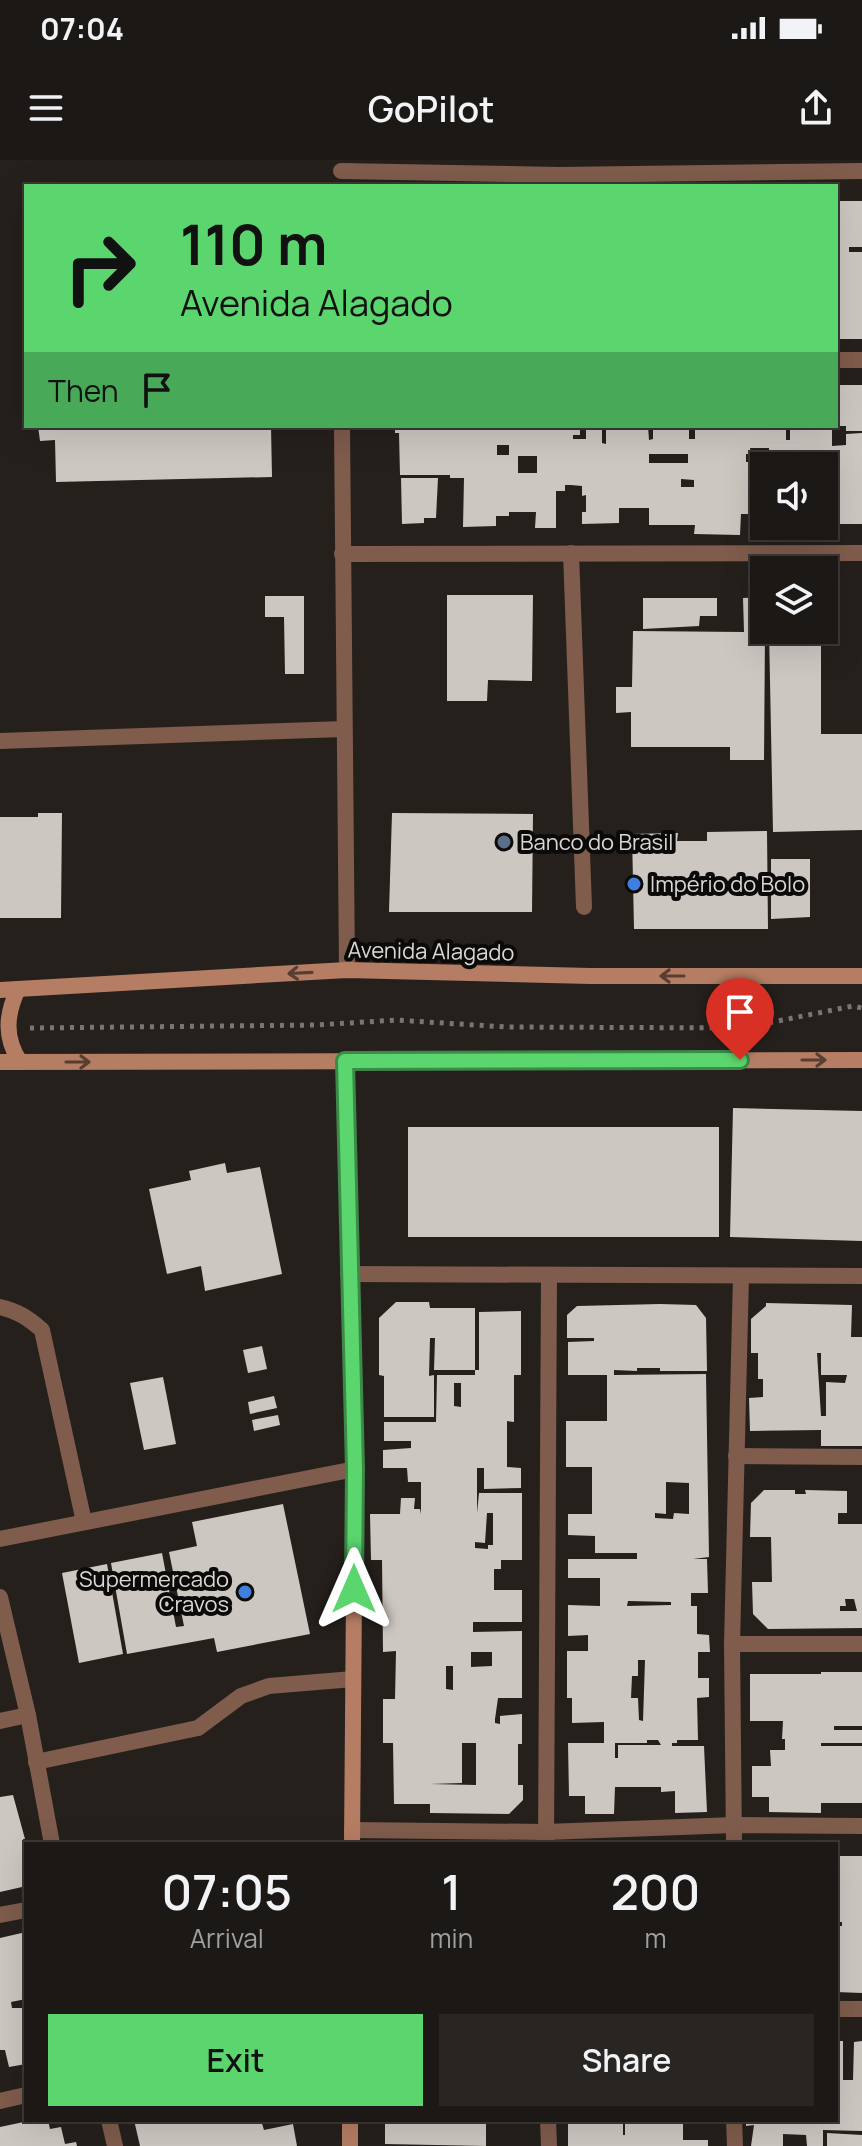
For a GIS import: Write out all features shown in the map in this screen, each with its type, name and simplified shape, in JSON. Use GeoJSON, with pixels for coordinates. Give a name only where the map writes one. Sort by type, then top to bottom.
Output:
{"type":"FeatureCollection","features":[{"type":"Feature","properties":{"kind":"main road","name":"Avenida Alagado"},"geometry":{"type":"LineString","coordinates":[[0,990],[347,970],[590,976],[862,976]]}},
{"type":"Feature","properties":{"kind":"main road"},"geometry":{"type":"LineString","coordinates":[[18,989],[10,1006],[7,1029],[9,1041],[20,1062]]}},
{"type":"Feature","properties":{"kind":"main road"},"geometry":{"type":"LineString","coordinates":[[0,1062],[862,1060]]}},
{"type":"Feature","properties":{"kind":"main road"},"geometry":{"type":"LineString","coordinates":[[345,1061],[355,1469],[352,1837]]}},
{"type":"Feature","properties":{"kind":"main road"},"geometry":{"type":"LineString","coordinates":[[350,2122],[350,2146]]}},
{"type":"Feature","properties":{"kind":"street"},"geometry":{"type":"LineString","coordinates":[[341,172],[747,167],[862,171]]}},
{"type":"Feature","properties":{"kind":"street"},"geometry":{"type":"LineString","coordinates":[[838,360],[862,360]]}},
{"type":"Feature","properties":{"kind":"street"},"geometry":{"type":"LineString","coordinates":[[342,428],[347,970]]}},
{"type":"Feature","properties":{"kind":"street"},"geometry":{"type":"LineString","coordinates":[[571,553],[584,907]]}},
{"type":"Feature","properties":{"kind":"street"},"geometry":{"type":"LineString","coordinates":[[342,554],[862,553]]}},
{"type":"Feature","properties":{"kind":"street"},"geometry":{"type":"LineString","coordinates":[[0,741],[343,729]]}},
{"type":"Feature","properties":{"kind":"street"},"geometry":{"type":"LineString","coordinates":[[348,1274],[862,1276]]}},
{"type":"Feature","properties":{"kind":"street"},"geometry":{"type":"LineString","coordinates":[[546,1838],[549,1275]]}},
{"type":"Feature","properties":{"kind":"street"},"geometry":{"type":"LineString","coordinates":[[734,1842],[732,1644],[741,1276]]}},
{"type":"Feature","properties":{"kind":"street"},"geometry":{"type":"LineString","coordinates":[[0,1307],[27,1316],[42,1330],[84,1522]]}},
{"type":"Feature","properties":{"kind":"street"},"geometry":{"type":"LineString","coordinates":[[736,1456],[862,1457]]}},
{"type":"Feature","properties":{"kind":"street"},"geometry":{"type":"LineString","coordinates":[[0,1539],[355,1469]]}},
{"type":"Feature","properties":{"kind":"street"},"geometry":{"type":"LineString","coordinates":[[0,1597],[28,1715],[52,1842]]}},
{"type":"Feature","properties":{"kind":"street"},"geometry":{"type":"LineString","coordinates":[[732,1644],[862,1644]]}},
{"type":"Feature","properties":{"kind":"street"},"geometry":{"type":"LineString","coordinates":[[36,1762],[198,1728],[241,1696],[269,1686],[353,1679]]}},
{"type":"Feature","properties":{"kind":"street"},"geometry":{"type":"LineString","coordinates":[[0,1721],[28,1715]]}},
{"type":"Feature","properties":{"kind":"street"},"geometry":{"type":"LineString","coordinates":[[352,1837],[546,1838],[735,1825],[862,1826]]}},
{"type":"Feature","properties":{"kind":"street"},"geometry":{"type":"LineString","coordinates":[[0,1915],[24,1910]]}},
{"type":"Feature","properties":{"kind":"street"},"geometry":{"type":"LineString","coordinates":[[838,2009],[862,2009]]}},
{"type":"Feature","properties":{"kind":"street"},"geometry":{"type":"LineString","coordinates":[[0,2101],[24,2095]]}},
{"type":"Feature","properties":{"kind":"street"},"geometry":{"type":"LineString","coordinates":[[109,2122],[115,2146]]}},
{"type":"Feature","properties":{"kind":"street"},"geometry":{"type":"LineString","coordinates":[[548,2122],[549,2146]]}},
{"type":"Feature","properties":{"kind":"street"},"geometry":{"type":"LineString","coordinates":[[734,2122],[735,2146]]}},
{"type":"Feature","properties":{"kind":"path"},"geometry":{"type":"LineString","coordinates":[[7,1029],[316,1025],[396,1020],[506,1027],[743,1028],[853,1006],[862,1008]]}},
{"type":"Feature","properties":{"kind":"building"},"geometry":{"type":"Polygon","coordinates":[[[838,201],[862,201],[862,247],[849,247],[849,252],[862,252],[862,339],[838,339],[838,201]]]}},
{"type":"Feature","properties":{"kind":"building"},"geometry":{"type":"Polygon","coordinates":[[[838,385],[862,385],[862,431],[846,431],[846,426],[838,426],[838,385]]]}},
{"type":"Feature","properties":{"kind":"building"},"geometry":{"type":"Polygon","coordinates":[[[38,428],[271,428],[272,477],[56,482],[55,440],[40,441],[38,428]]]}},
{"type":"Feature","properties":{"kind":"building"},"geometry":{"type":"Polygon","coordinates":[[[395,428],[580,428],[580,435],[573,435],[573,439],[586,439],[586,428],[602,428],[602,443],[606,444],[606,428],[648,428],[649,440],[653,439],[653,428],[689,428],[689,439],[695,439],[695,428],[786,428],[786,440],[790,440],[790,428],[832,428],[832,446],[846,445],[846,434],[862,433],[862,524],[838,524],[838,452],[769,452],[769,448],[750,448],[746,462],[750,462],[750,514],[741,514],[740,535],[694,534],[695,525],[649,525],[649,508],[619,508],[619,523],[582,524],[586,495],[582,496],[582,486],[571,485],[565,485],[565,491],[556,491],[556,528],[535,528],[536,512],[509,512],[509,516],[496,516],[496,526],[463,527],[464,478],[400,475],[399,433],[395,433],[395,428]],[[497,445],[497,455],[509,455],[509,445],[497,445]],[[649,454],[649,463],[688,463],[688,454],[649,454]],[[518,456],[518,473],[537,473],[537,456],[518,456]],[[681,479],[681,487],[694,487],[694,480],[681,479]]]}},
{"type":"Feature","properties":{"kind":"building"},"geometry":{"type":"Polygon","coordinates":[[[401,478],[438,478],[436,518],[424,518],[424,523],[402,524],[401,478]]]}},
{"type":"Feature","properties":{"kind":"building"},"geometry":{"type":"Polygon","coordinates":[[[447,595],[533,595],[532,681],[488,680],[487,701],[447,701],[447,595]]]}},
{"type":"Feature","properties":{"kind":"building"},"geometry":{"type":"Polygon","coordinates":[[[265,596],[304,596],[304,674],[285,674],[284,617],[265,617],[265,596]]]}},
{"type":"Feature","properties":{"kind":"building"},"geometry":{"type":"Polygon","coordinates":[[[643,598],[717,598],[717,616],[700,616],[699,626],[643,629],[643,598]]]}},
{"type":"Feature","properties":{"kind":"building"},"geometry":{"type":"Polygon","coordinates":[[[743,598],[750,598],[750,644],[765,644],[764,760],[730,760],[730,747],[631,747],[631,712],[616,713],[616,687],[632,687],[633,631],[744,632],[743,598]]]}},
{"type":"Feature","properties":{"kind":"building"},"geometry":{"type":"Polygon","coordinates":[[[769,644],[821,644],[821,734],[862,734],[862,830],[773,832],[769,644]]]}},
{"type":"Feature","properties":{"kind":"building"},"geometry":{"type":"Polygon","coordinates":[[[38,813],[62,813],[61,918],[0,918],[0,817],[38,817],[38,813]]]}},
{"type":"Feature","properties":{"kind":"building"},"geometry":{"type":"Polygon","coordinates":[[[392,813],[533,814],[532,912],[389,912],[392,813]]]}},
{"type":"Feature","properties":{"kind":"building"},"geometry":{"type":"Polygon","coordinates":[[[767,831],[768,929],[634,929],[632,834],[678,833],[677,841],[707,841],[707,832],[767,831]]]}},
{"type":"Feature","properties":{"kind":"building"},"geometry":{"type":"Polygon","coordinates":[[[771,859],[810,859],[810,917],[771,919],[771,859]]]}},
{"type":"Feature","properties":{"kind":"building"},"geometry":{"type":"Polygon","coordinates":[[[733,1108],[862,1111],[862,1241],[730,1237],[733,1108]]]}},
{"type":"Feature","properties":{"kind":"building"},"geometry":{"type":"Polygon","coordinates":[[[408,1127],[719,1127],[719,1237],[408,1237],[408,1127]]]}},
{"type":"Feature","properties":{"kind":"building"},"geometry":{"type":"Polygon","coordinates":[[[225,1163],[227,1173],[260,1167],[282,1274],[205,1291],[201,1266],[167,1274],[149,1189],[191,1180],[189,1171],[225,1163]]]}},
{"type":"Feature","properties":{"kind":"building"},"geometry":{"type":"Polygon","coordinates":[[[396,1302],[429,1302],[430,1308],[475,1308],[475,1370],[434,1370],[435,1338],[430,1338],[429,1376],[434,1375],[434,1417],[384,1417],[384,1376],[379,1375],[379,1318],[396,1302]]]}},
{"type":"Feature","properties":{"kind":"building"},"geometry":{"type":"Polygon","coordinates":[[[766,1303],[852,1305],[851,1337],[862,1337],[862,1446],[821,1446],[821,1430],[750,1431],[749,1398],[763,1397],[763,1379],[758,1379],[758,1353],[751,1353],[751,1319],[766,1303]],[[817,1353],[821,1416],[826,1416],[826,1382],[845,1383],[847,1375],[821,1375],[821,1353],[817,1353]]]}},
{"type":"Feature","properties":{"kind":"building"},"geometry":{"type":"Polygon","coordinates":[[[696,1305],[706,1318],[707,1371],[637,1368],[637,1371],[614,1370],[614,1375],[706,1374],[709,1557],[693,1559],[707,1559],[708,1593],[691,1593],[691,1606],[697,1606],[697,1634],[709,1635],[710,1652],[698,1652],[698,1678],[709,1678],[709,1697],[697,1698],[698,1740],[677,1740],[672,1746],[704,1746],[707,1812],[675,1813],[675,1791],[661,1792],[661,1787],[615,1787],[614,1814],[585,1814],[585,1796],[569,1796],[568,1743],[604,1743],[604,1722],[572,1723],[572,1698],[567,1698],[567,1651],[588,1651],[588,1635],[568,1636],[568,1605],[600,1606],[600,1578],[568,1578],[568,1559],[637,1559],[637,1553],[595,1553],[595,1536],[568,1535],[568,1514],[592,1514],[592,1467],[566,1467],[566,1421],[607,1421],[607,1375],[568,1375],[568,1342],[594,1341],[594,1338],[567,1338],[567,1315],[577,1306],[696,1305]],[[666,1482],[666,1514],[655,1513],[655,1518],[673,1519],[674,1513],[689,1514],[689,1483],[666,1482]],[[628,1601],[627,1606],[671,1605],[671,1602],[628,1601]],[[638,1660],[638,1676],[632,1676],[631,1698],[638,1698],[639,1720],[643,1721],[645,1660],[638,1660]],[[647,1740],[647,1743],[615,1743],[615,1758],[618,1758],[618,1745],[661,1745],[658,1740],[647,1740]]]}},
{"type":"Feature","properties":{"kind":"building"},"geometry":{"type":"Polygon","coordinates":[[[521,1311],[521,1375],[514,1375],[514,1422],[507,1421],[507,1467],[521,1468],[521,1488],[484,1489],[484,1468],[477,1468],[477,1513],[479,1493],[522,1493],[522,1560],[501,1560],[501,1569],[494,1569],[494,1590],[522,1590],[522,1622],[473,1622],[473,1632],[522,1631],[522,1698],[498,1698],[495,1723],[500,1724],[500,1716],[522,1714],[518,1785],[523,1785],[523,1800],[509,1814],[430,1813],[430,1804],[394,1804],[393,1743],[383,1743],[383,1699],[395,1699],[396,1651],[383,1652],[382,1560],[371,1560],[370,1514],[400,1514],[401,1498],[415,1498],[414,1509],[420,1509],[421,1514],[421,1482],[408,1482],[407,1468],[383,1468],[383,1450],[411,1448],[411,1441],[384,1441],[384,1422],[436,1422],[437,1375],[475,1375],[475,1370],[479,1370],[479,1312],[521,1311]],[[454,1383],[454,1406],[461,1407],[461,1383],[454,1383]],[[487,1513],[485,1543],[475,1542],[475,1548],[488,1549],[488,1545],[493,1545],[493,1513],[487,1513]],[[471,1652],[471,1667],[492,1666],[492,1652],[471,1652]],[[446,1666],[446,1689],[453,1690],[453,1666],[446,1666]],[[462,1743],[462,1783],[430,1784],[476,1785],[476,1743],[462,1743]]]}},
{"type":"Feature","properties":{"kind":"building"},"geometry":{"type":"Polygon","coordinates":[[[262,1346],[267,1369],[248,1373],[243,1350],[262,1346]]]}},
{"type":"Feature","properties":{"kind":"building"},"geometry":{"type":"Polygon","coordinates":[[[163,1377],[176,1444],[144,1450],[130,1383],[163,1377]]]}},
{"type":"Feature","properties":{"kind":"building"},"geometry":{"type":"Polygon","coordinates":[[[274,1396],[277,1408],[250,1414],[248,1402],[274,1396]]]}},
{"type":"Feature","properties":{"kind":"building"},"geometry":{"type":"Polygon","coordinates":[[[278,1415],[280,1425],[254,1431],[252,1420],[278,1415]]]}},
{"type":"Feature","properties":{"kind":"building"},"geometry":{"type":"Polygon","coordinates":[[[764,1490],[795,1490],[795,1494],[806,1494],[805,1490],[847,1491],[847,1513],[838,1513],[838,1524],[862,1524],[862,1628],[768,1629],[753,1614],[752,1582],[772,1582],[771,1537],[750,1537],[751,1503],[764,1490]],[[845,1599],[846,1606],[840,1606],[840,1611],[857,1611],[854,1599],[845,1599]]]}},
{"type":"Feature","properties":{"kind":"building"},"geometry":{"type":"Polygon","coordinates":[[[283,1504],[310,1634],[217,1652],[214,1638],[127,1654],[111,1563],[162,1553],[176,1627],[184,1626],[169,1552],[197,1546],[192,1522],[283,1504]]]}},
{"type":"Feature","properties":{"kind":"building"},"geometry":{"type":"Polygon","coordinates":[[[107,1564],[123,1654],[79,1663],[62,1573],[107,1564]]]}},
{"type":"Feature","properties":{"kind":"building"},"geometry":{"type":"Polygon","coordinates":[[[862,1672],[862,1726],[834,1726],[834,1730],[862,1730],[862,1743],[821,1743],[821,1746],[862,1746],[862,1803],[821,1803],[821,1813],[769,1812],[769,1797],[752,1797],[752,1766],[771,1766],[770,1750],[785,1750],[783,1721],[750,1721],[750,1674],[862,1672]]]}},
{"type":"Feature","properties":{"kind":"building"},"geometry":{"type":"Polygon","coordinates":[[[13,1795],[25,1839],[24,1884],[0,1892],[0,1797],[13,1795]]]}},
{"type":"Feature","properties":{"kind":"building"},"geometry":{"type":"Polygon","coordinates":[[[838,1856],[862,1856],[862,1993],[838,1992],[838,1926],[842,1926],[842,1922],[838,1922],[838,1856]]]}},
{"type":"Feature","properties":{"kind":"building"},"geometry":{"type":"Polygon","coordinates":[[[24,1932],[24,1999],[11,2002],[12,2008],[24,2008],[24,2064],[9,2067],[5,2050],[0,2050],[0,1938],[24,1932]]]}},
{"type":"Feature","properties":{"kind":"building"},"geometry":{"type":"Polygon","coordinates":[[[838,2041],[843,2041],[843,2080],[853,2080],[854,2042],[862,2041],[862,2131],[823,2130],[823,2146],[807,2146],[806,2135],[783,2134],[783,2146],[751,2146],[754,2125],[746,2126],[746,2122],[838,2122],[838,2041]]]}},
{"type":"Feature","properties":{"kind":"building"},"geometry":{"type":"Polygon","coordinates":[[[24,2122],[48,2122],[50,2129],[61,2127],[65,2144],[76,2142],[77,2146],[0,2146],[0,2127],[24,2122]]]}},
{"type":"Feature","properties":{"kind":"building"},"geometry":{"type":"Polygon","coordinates":[[[134,2122],[262,2122],[264,2130],[293,2124],[297,2146],[140,2146],[134,2122]]]}},
{"type":"Feature","properties":{"kind":"building"},"geometry":{"type":"Polygon","coordinates":[[[385,2122],[486,2122],[486,2146],[385,2144],[385,2122]]]}},
{"type":"Feature","properties":{"kind":"building"},"geometry":{"type":"Polygon","coordinates":[[[568,2122],[623,2122],[625,2135],[625,2122],[683,2122],[683,2140],[708,2140],[708,2146],[568,2146],[568,2122]]]}},
{"type":"Feature","properties":{"kind":"building"},"geometry":{"type":"Polygon","coordinates":[[[827,2133],[862,2135],[862,2146],[827,2146],[827,2133]]]}},
{"type":"Feature","properties":{"kind":"place","name":"Banco do Brasil"},"geometry":{"type":"Point","coordinates":[504,842]}},
{"type":"Feature","properties":{"kind":"place","name":"Império do Bolo"},"geometry":{"type":"Point","coordinates":[634,884]}},
{"type":"Feature","properties":{"kind":"place","name":"Supermercado Cravos"},"geometry":{"type":"Point","coordinates":[245,1592]}},
{"type":"Feature","properties":{"kind":"route"},"geometry":{"type":"LineString","coordinates":[[354,1589],[355,1469],[345,1061],[740,1060]]}}]}
